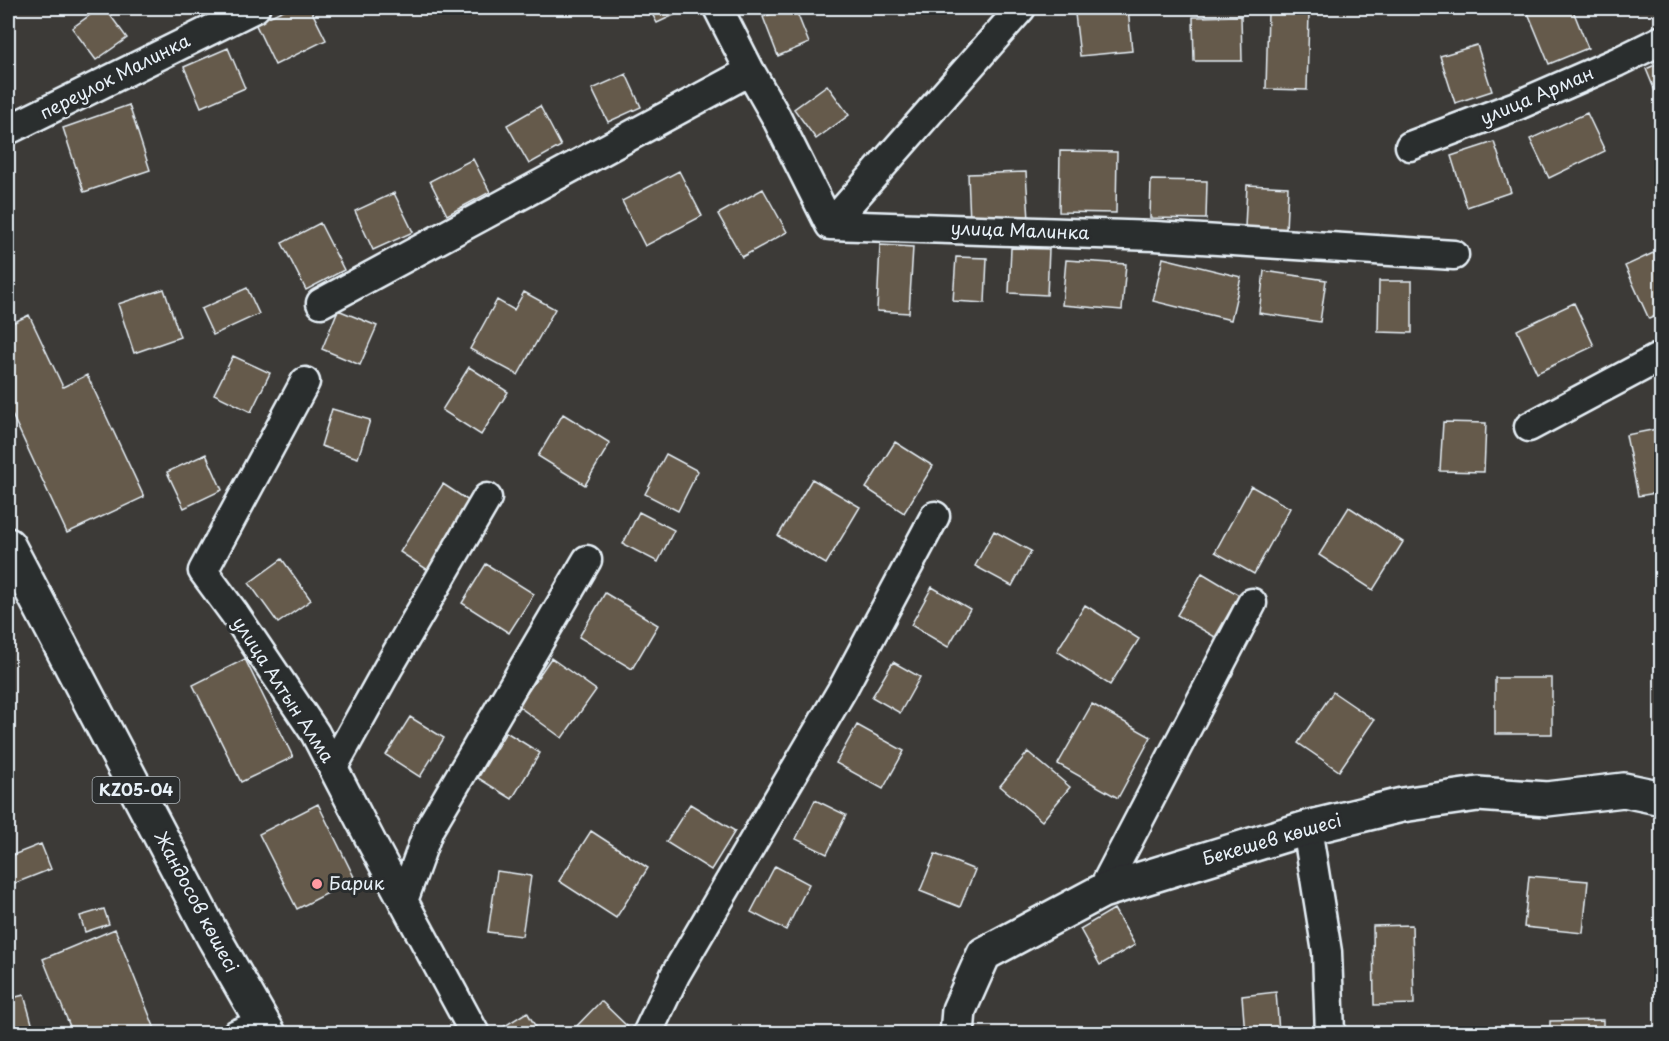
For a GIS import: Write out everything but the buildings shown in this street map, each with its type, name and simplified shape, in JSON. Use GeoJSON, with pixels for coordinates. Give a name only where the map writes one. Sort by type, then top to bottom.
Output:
{"type":"FeatureCollection","features":[{"type":"Feature","properties":{"kind":"main road","name":"Жандосов көшесі"},"geometry":{"type":"LineString","coordinates":[[8,545],[213,936],[256,1030]]}},
{"type":"Feature","properties":{"kind":"main road","name":"Бекешев көшесі"},"geometry":{"type":"LineString","coordinates":[[957,1034],[959,1010],[984,954],[1102,891],[1307,828],[1402,805],[1478,794],[1547,799],[1624,790],[1662,798]]}},
{"type":"Feature","properties":{"kind":"street","name":"переулок Малинка"},"geometry":{"type":"LineString","coordinates":[[8,130],[255,8]]}},
{"type":"Feature","properties":{"kind":"street"},"geometry":{"type":"LineString","coordinates":[[718,8],[830,225],[1021,8]]}},
{"type":"Feature","properties":{"kind":"street","name":"улица Арман"},"geometry":{"type":"LineString","coordinates":[[1410,146],[1516,106],[1662,40]]}},
{"type":"Feature","properties":{"kind":"street"},"geometry":{"type":"LineString","coordinates":[[321,303],[750,71]]}},
{"type":"Feature","properties":{"kind":"street","name":"улица Малинка"},"geometry":{"type":"LineString","coordinates":[[830,225],[1155,236],[1454,255]]}},
{"type":"Feature","properties":{"kind":"street"},"geometry":{"type":"LineString","coordinates":[[1529,427],[1662,356]]}},
{"type":"Feature","properties":{"kind":"street","name":"улица Алтын Алма"},"geometry":{"type":"LineString","coordinates":[[305,382],[203,571],[315,733],[475,1034]]}},
{"type":"Feature","properties":{"kind":"street"},"geometry":{"type":"LineString","coordinates":[[333,767],[487,498]]}},
{"type":"Feature","properties":{"kind":"street"},"geometry":{"type":"LineString","coordinates":[[647,1034],[675,975],[836,700],[935,516]]}},
{"type":"Feature","properties":{"kind":"street"},"geometry":{"type":"LineString","coordinates":[[403,901],[429,829],[587,560]]}},
{"type":"Feature","properties":{"kind":"street"},"geometry":{"type":"LineString","coordinates":[[1102,891],[1252,603]]}},
{"type":"Feature","properties":{"kind":"street"},"geometry":{"type":"LineString","coordinates":[[1307,828],[1328,952],[1330,1034]]}},
{"type":"Feature","properties":{"kind":"place","name":"Барик"},"geometry":{"type":"Point","coordinates":[317,884]}}]}
